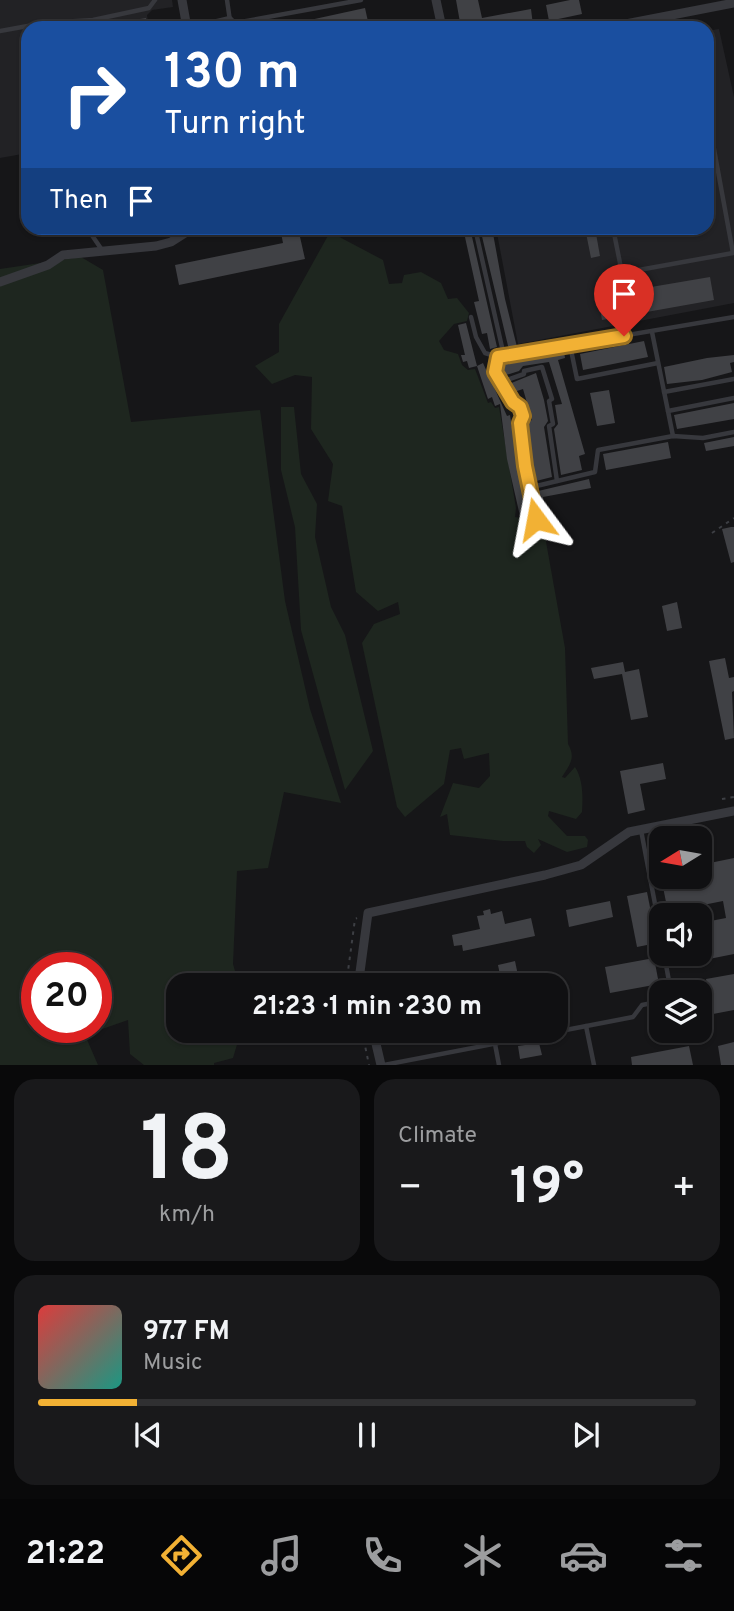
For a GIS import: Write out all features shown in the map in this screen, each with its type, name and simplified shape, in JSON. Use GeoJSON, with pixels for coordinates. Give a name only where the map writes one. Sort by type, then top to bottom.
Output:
{"type":"FeatureCollection","features":[{"type":"Feature","properties":{"kind":"street"},"geometry":{"type":"LineString","coordinates":[[182,0],[186,21]]}},
{"type":"Feature","properties":{"kind":"street"},"geometry":{"type":"LineString","coordinates":[[436,0],[440,21]]}},
{"type":"Feature","properties":{"kind":"street"},"geometry":{"type":"LineString","coordinates":[[641,21],[734,3]]}},
{"type":"Feature","properties":{"kind":"street"},"geometry":{"type":"LineString","coordinates":[[0,282],[48,265],[63,255],[156,246],[171,242],[182,235]]}},
{"type":"Feature","properties":{"kind":"street"},"geometry":{"type":"LineString","coordinates":[[360,973],[368,913],[545,875],[580,865],[629,832],[734,811]]}},
{"type":"Feature","properties":{"kind":"street"},"geometry":{"type":"LineString","coordinates":[[377,1043],[383,1065]]}},
{"type":"Feature","properties":{"kind":"lane"},"geometry":{"type":"LineString","coordinates":[[77,21],[149,8],[155,0]]}},
{"type":"Feature","properties":{"kind":"lane"},"geometry":{"type":"LineString","coordinates":[[226,0],[230,21]]}},
{"type":"Feature","properties":{"kind":"lane"},"geometry":{"type":"LineString","coordinates":[[246,21],[361,0]]}},
{"type":"Feature","properties":{"kind":"lane"},"geometry":{"type":"LineString","coordinates":[[217,21],[230,18]]}},
{"type":"Feature","properties":{"kind":"lane"},"geometry":{"type":"LineString","coordinates":[[230,18],[233,21]]}},
{"type":"Feature","properties":{"kind":"lane"},"geometry":{"type":"LineString","coordinates":[[0,31],[21,27]]}},
{"type":"Feature","properties":{"kind":"lane"},"geometry":{"type":"LineString","coordinates":[[614,235],[622,273],[733,253],[714,149]]}},
{"type":"Feature","properties":{"kind":"lane"},"geometry":{"type":"LineString","coordinates":[[92,235],[104,252]]}},
{"type":"Feature","properties":{"kind":"lane"},"geometry":{"type":"LineString","coordinates":[[476,235],[501,356],[495,372],[513,402],[520,407],[523,416],[520,423],[528,488],[536,519],[545,523]]}},
{"type":"Feature","properties":{"kind":"lane"},"geometry":{"type":"LineString","coordinates":[[471,317],[476,337],[485,353],[501,356],[734,317]]}},
{"type":"Feature","properties":{"kind":"lane"},"geometry":{"type":"LineString","coordinates":[[652,332],[673,436]]}},
{"type":"Feature","properties":{"kind":"lane"},"geometry":{"type":"LineString","coordinates":[[570,345],[578,379],[658,363]]}},
{"type":"Feature","properties":{"kind":"lane"},"geometry":{"type":"LineString","coordinates":[[501,382],[524,374],[524,371],[542,367],[552,399],[549,401],[553,424],[549,426],[557,481]]}},
{"type":"Feature","properties":{"kind":"lane"},"geometry":{"type":"LineString","coordinates":[[664,392],[734,379]]}},
{"type":"Feature","properties":{"kind":"lane"},"geometry":{"type":"LineString","coordinates":[[668,411],[734,398]]}},
{"type":"Feature","properties":{"kind":"lane"},"geometry":{"type":"LineString","coordinates":[[528,488],[595,472],[598,450],[673,436],[703,438],[734,432]]}},
{"type":"Feature","properties":{"kind":"lane"},"geometry":{"type":"LineString","coordinates":[[641,830],[655,903]]}},
{"type":"Feature","properties":{"kind":"lane"},"geometry":{"type":"LineString","coordinates":[[383,1065],[633,1017],[642,1005],[649,1004]]}},
{"type":"Feature","properties":{"kind":"lane"},"geometry":{"type":"LineString","coordinates":[[586,1026],[594,1065]]}},
{"type":"Feature","properties":{"kind":"lane"},"geometry":{"type":"LineString","coordinates":[[495,1044],[499,1065]]}},
{"type":"Feature","properties":{"kind":"path"},"geometry":{"type":"LineString","coordinates":[[712,533],[734,518]]}},
{"type":"Feature","properties":{"kind":"path"},"geometry":{"type":"LineString","coordinates":[[722,799],[734,797]]}},
{"type":"Feature","properties":{"kind":"path"},"geometry":{"type":"LineString","coordinates":[[349,973],[355,919],[368,913]]}},
{"type":"Feature","properties":{"kind":"path"},"geometry":{"type":"LineString","coordinates":[[364,1043],[369,1065]]}},
{"type":"Feature","properties":{"kind":"shaded area"},"geometry":{"type":"Polygon","coordinates":[[[0,0],[172,0],[173,7],[152,10],[147,15],[148,21],[21,21],[21,154],[0,158],[0,0]]]}},
{"type":"Feature","properties":{"kind":"shaded area"},"geometry":{"type":"Polygon","coordinates":[[[719,29],[734,97],[734,303],[518,344],[497,235],[714,235],[714,30],[719,29]]]}},
{"type":"Feature","properties":{"kind":"shaded area"},"geometry":{"type":"Polygon","coordinates":[[[328,235],[336,235],[383,260],[389,284],[402,283],[404,275],[421,272],[441,283],[448,299],[457,298],[469,313],[467,321],[454,324],[439,341],[444,350],[458,354],[462,365],[468,370],[475,369],[488,403],[491,402],[495,408],[499,407],[516,508],[515,517],[522,518],[521,526],[531,528],[534,522],[543,525],[565,648],[568,744],[572,757],[562,777],[565,778],[575,767],[581,783],[582,800],[582,812],[576,819],[549,811],[548,816],[567,836],[585,836],[588,840],[587,847],[567,852],[538,839],[541,845],[534,853],[525,841],[450,835],[447,814],[440,817],[453,783],[479,788],[490,776],[489,753],[464,759],[461,748],[450,750],[444,784],[405,817],[397,807],[362,643],[374,624],[400,614],[398,602],[378,611],[356,592],[342,506],[328,501],[333,464],[311,429],[312,377],[295,375],[272,384],[255,366],[279,352],[279,324],[328,235]]]}},
{"type":"Feature","properties":{"kind":"shaded area"},"geometry":{"type":"Polygon","coordinates":[[[81,257],[103,270],[131,422],[260,410],[285,601],[310,709],[341,803],[284,792],[268,868],[237,871],[233,964],[236,973],[166,973],[166,1043],[237,1043],[233,1058],[214,1065],[144,1065],[130,1054],[128,1020],[112,1026],[112,952],[21,952],[21,1043],[88,1043],[98,1065],[0,1065],[0,269],[81,257]]]}},
{"type":"Feature","properties":{"kind":"shaded area"},"geometry":{"type":"Polygon","coordinates":[[[281,407],[294,407],[301,474],[317,504],[315,537],[331,607],[345,635],[373,751],[345,790],[301,630],[295,527],[281,470],[281,407]]]}},
{"type":"Feature","properties":{"kind":"building"},"geometry":{"type":"Polygon","coordinates":[[[456,0],[478,0],[482,18],[531,9],[532,21],[460,21],[456,0]]]}},
{"type":"Feature","properties":{"kind":"building"},"geometry":{"type":"Polygon","coordinates":[[[579,0],[582,14],[549,21],[546,5],[579,0]]]}},
{"type":"Feature","properties":{"kind":"building"},"geometry":{"type":"Polygon","coordinates":[[[365,8],[368,21],[305,21],[365,8]]]}},
{"type":"Feature","properties":{"kind":"building"},"geometry":{"type":"Polygon","coordinates":[[[281,235],[300,235],[305,259],[179,285],[175,265],[283,243],[281,235]]]}},
{"type":"Feature","properties":{"kind":"building"},"geometry":{"type":"Polygon","coordinates":[[[465,235],[472,235],[497,347],[490,349],[487,333],[482,334],[474,302],[479,301],[465,235]]]}},
{"type":"Feature","properties":{"kind":"building"},"geometry":{"type":"Polygon","coordinates":[[[482,235],[493,235],[517,347],[553,339],[554,343],[509,350],[482,235]]]}},
{"type":"Feature","properties":{"kind":"building"},"geometry":{"type":"Polygon","coordinates":[[[586,235],[596,235],[600,256],[591,258],[586,235]]]}},
{"type":"Feature","properties":{"kind":"building"},"geometry":{"type":"Polygon","coordinates":[[[710,277],[714,300],[602,320],[598,296],[710,277]]]}},
{"type":"Feature","properties":{"kind":"building"},"geometry":{"type":"Polygon","coordinates":[[[466,323],[477,366],[469,368],[461,355],[465,355],[458,325],[466,323]]]}},
{"type":"Feature","properties":{"kind":"building"},"geometry":{"type":"Polygon","coordinates":[[[644,341],[648,357],[583,370],[580,354],[644,341]]]}},
{"type":"Feature","properties":{"kind":"building"},"geometry":{"type":"Polygon","coordinates":[[[564,351],[565,358],[558,360],[585,454],[579,456],[582,470],[561,475],[554,429],[558,424],[555,405],[562,404],[549,362],[523,366],[519,371],[503,376],[501,368],[502,361],[564,351]]]}},
{"type":"Feature","properties":{"kind":"building"},"geometry":{"type":"Polygon","coordinates":[[[734,355],[734,362],[730,363],[732,372],[702,380],[667,384],[664,367],[734,355]]]}},
{"type":"Feature","properties":{"kind":"building"},"geometry":{"type":"Polygon","coordinates":[[[483,363],[507,416],[510,415],[521,483],[532,521],[530,527],[522,525],[525,515],[520,516],[507,459],[500,404],[495,406],[492,397],[488,399],[477,366],[483,363]]]}},
{"type":"Feature","properties":{"kind":"building"},"geometry":{"type":"Polygon","coordinates":[[[536,373],[548,421],[544,427],[552,477],[532,482],[525,423],[532,420],[523,389],[514,392],[509,384],[536,373]]]}},
{"type":"Feature","properties":{"kind":"building"},"geometry":{"type":"Polygon","coordinates":[[[609,390],[615,423],[597,426],[590,393],[609,390]]]}},
{"type":"Feature","properties":{"kind":"building"},"geometry":{"type":"Polygon","coordinates":[[[734,403],[734,419],[677,429],[674,415],[734,403]]]}},
{"type":"Feature","properties":{"kind":"building"},"geometry":{"type":"Polygon","coordinates":[[[734,437],[734,446],[706,451],[704,443],[734,437]]]}},
{"type":"Feature","properties":{"kind":"building"},"geometry":{"type":"Polygon","coordinates":[[[668,442],[671,458],[606,470],[603,454],[668,442]]]}},
{"type":"Feature","properties":{"kind":"building"},"geometry":{"type":"Polygon","coordinates":[[[589,479],[591,488],[543,497],[546,517],[540,516],[534,492],[589,479]]]}},
{"type":"Feature","properties":{"kind":"building"},"geometry":{"type":"Polygon","coordinates":[[[734,527],[734,562],[731,563],[722,529],[734,527]]]}},
{"type":"Feature","properties":{"kind":"building"},"geometry":{"type":"Polygon","coordinates":[[[677,602],[682,628],[667,631],[662,606],[677,602]]]}},
{"type":"Feature","properties":{"kind":"building"},"geometry":{"type":"Polygon","coordinates":[[[725,658],[729,678],[734,677],[734,738],[725,740],[709,661],[725,658]]]}},
{"type":"Feature","properties":{"kind":"building"},"geometry":{"type":"Polygon","coordinates":[[[623,662],[625,672],[639,669],[648,717],[631,720],[622,674],[594,679],[591,668],[623,662]]]}},
{"type":"Feature","properties":{"kind":"building"},"geometry":{"type":"Polygon","coordinates":[[[663,763],[666,779],[640,784],[645,810],[628,814],[620,771],[663,763]]]}},
{"type":"Feature","properties":{"kind":"building"},"geometry":{"type":"Polygon","coordinates":[[[734,858],[734,954],[712,958],[712,921],[726,918],[723,901],[666,903],[663,889],[712,889],[712,863],[734,858]]]}},
{"type":"Feature","properties":{"kind":"building"},"geometry":{"type":"Polygon","coordinates":[[[647,892],[649,945],[637,947],[627,896],[647,892]]]}},
{"type":"Feature","properties":{"kind":"building"},"geometry":{"type":"Polygon","coordinates":[[[610,901],[613,917],[569,927],[566,910],[610,901]]]}},
{"type":"Feature","properties":{"kind":"building"},"geometry":{"type":"Polygon","coordinates":[[[490,909],[491,914],[502,911],[505,924],[531,918],[535,936],[463,951],[462,945],[454,946],[452,935],[480,929],[477,916],[484,915],[483,911],[490,909]]]}},
{"type":"Feature","properties":{"kind":"building"},"geometry":{"type":"Polygon","coordinates":[[[649,959],[649,966],[656,966],[658,980],[649,980],[649,986],[610,993],[605,967],[649,959]]]}},
{"type":"Feature","properties":{"kind":"building"},"geometry":{"type":"Polygon","coordinates":[[[515,961],[518,973],[500,973],[498,965],[515,961]]]}},
{"type":"Feature","properties":{"kind":"building"},"geometry":{"type":"Polygon","coordinates":[[[734,974],[734,1010],[713,1014],[712,980],[706,979],[734,974]]]}},
{"type":"Feature","properties":{"kind":"building"},"geometry":{"type":"Polygon","coordinates":[[[734,1042],[734,1065],[721,1065],[718,1046],[734,1042]]]}},
{"type":"Feature","properties":{"kind":"building"},"geometry":{"type":"Polygon","coordinates":[[[539,1043],[542,1055],[520,1059],[518,1046],[539,1043]]]}},
{"type":"Feature","properties":{"kind":"building"},"geometry":{"type":"Polygon","coordinates":[[[689,1046],[693,1065],[632,1065],[631,1057],[689,1046]]]}},
{"type":"Feature","properties":{"kind":"route"},"geometry":{"type":"LineString","coordinates":[[536,519],[525,466],[520,423],[523,416],[520,407],[513,402],[495,372],[498,357],[624,336]]}}]}
